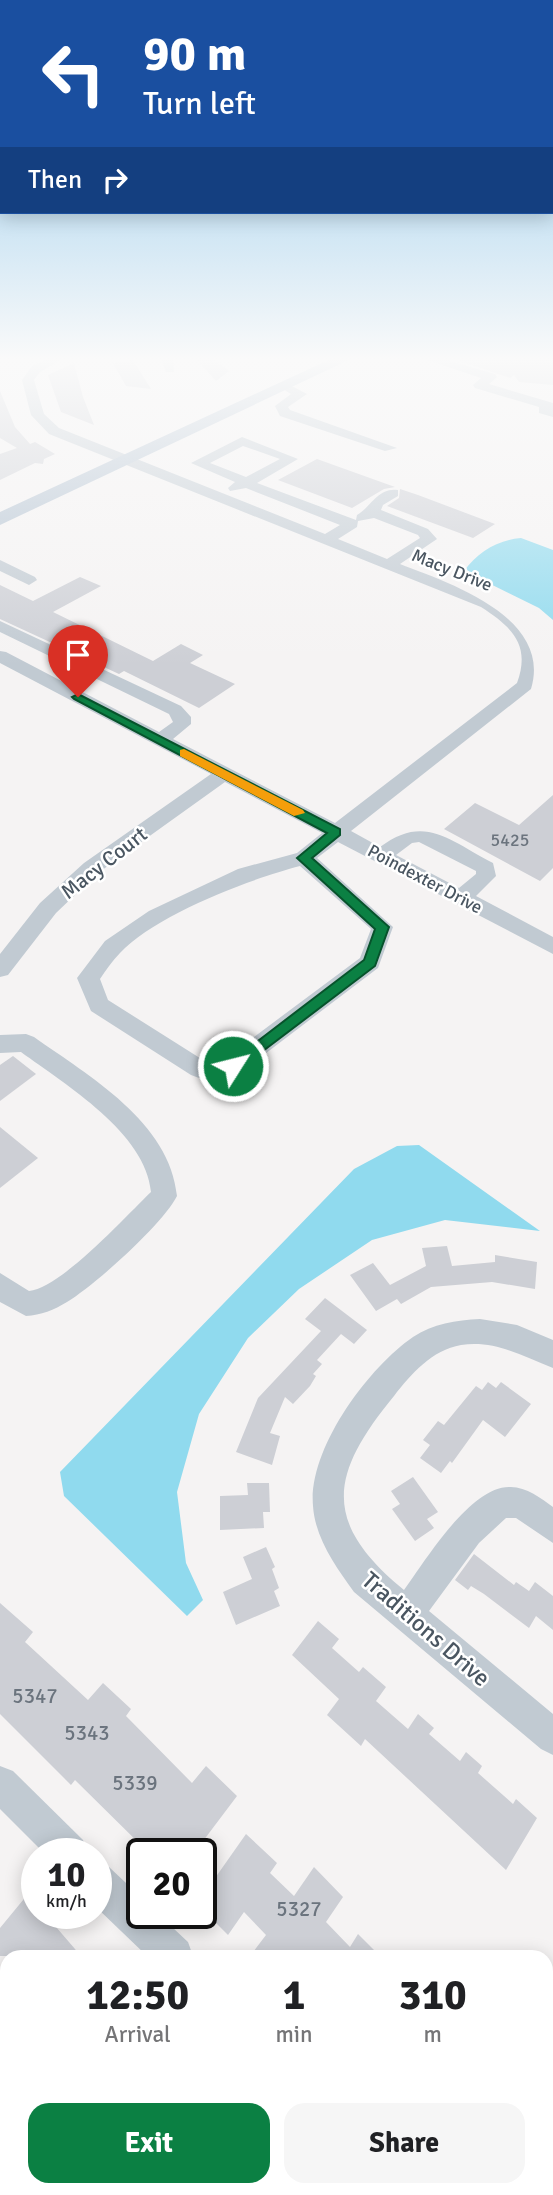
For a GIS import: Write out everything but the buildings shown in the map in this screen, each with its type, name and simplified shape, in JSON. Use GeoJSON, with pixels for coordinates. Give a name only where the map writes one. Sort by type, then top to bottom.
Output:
{"type":"FeatureCollection","features":[{"type":"Feature","properties":{"kind":"main road"},"geometry":{"type":"LineString","coordinates":[[0,519],[124,461]]}},
{"type":"Feature","properties":{"kind":"street"},"geometry":{"type":"LineString","coordinates":[[203,460],[198,463],[352,524]]}},
{"type":"Feature","properties":{"kind":"street"},"geometry":{"type":"LineString","coordinates":[[217,497],[288,460]]}},
{"type":"Feature","properties":{"kind":"street","name":"Macy Drive"},"geometry":{"type":"LineString","coordinates":[[124,461],[388,565],[499,612],[522,630],[533,662],[525,685],[336,832]]}},
{"type":"Feature","properties":{"kind":"street"},"geometry":{"type":"LineString","coordinates":[[325,540],[373,512],[376,503],[393,493]]}},
{"type":"Feature","properties":{"kind":"street"},"geometry":{"type":"LineString","coordinates":[[373,512],[423,531],[429,539],[388,565]]}},
{"type":"Feature","properties":{"kind":"street"},"geometry":{"type":"LineString","coordinates":[[0,565],[29,580]]}},
{"type":"Feature","properties":{"kind":"street"},"geometry":{"type":"LineString","coordinates":[[0,625],[182,716],[182,724],[159,740]]}},
{"type":"Feature","properties":{"kind":"street","name":"Poindexter Drive"},"geometry":{"type":"LineString","coordinates":[[5,664],[58,686],[553,946]]}},
{"type":"Feature","properties":{"kind":"street"},"geometry":{"type":"LineString","coordinates":[[58,686],[90,668]]}},
{"type":"Feature","properties":{"kind":"street","name":"Macy Court"},"geometry":{"type":"LineString","coordinates":[[0,969],[48,908],[91,868],[224,774]]}},
{"type":"Feature","properties":{"kind":"street"},"geometry":{"type":"LineString","coordinates":[[304,858],[382,927],[370,962],[254,1051],[233,1066],[199,1069],[99,1005],[88,978],[113,946],[157,916],[245,874],[304,858],[336,832]]}},
{"type":"Feature","properties":{"kind":"street"},"geometry":{"type":"LineString","coordinates":[[381,856],[407,837],[422,835],[486,868],[486,876],[461,898]]}},
{"type":"Feature","properties":{"kind":"street"},"geometry":{"type":"LineString","coordinates":[[0,1045],[26,1043],[111,1109],[139,1136],[163,1171],[166,1186],[164,1196],[69,1287],[39,1304],[26,1304],[0,1285]]}},
{"type":"Feature","properties":{"kind":"street","name":"Traditions Drive"},"geometry":{"type":"LineString","coordinates":[[553,1354],[509,1334],[465,1332],[425,1345],[408,1358],[353,1423],[341,1442],[329,1475],[333,1524],[342,1547],[358,1570],[553,1737]]}},
{"type":"Feature","properties":{"kind":"street"},"geometry":{"type":"LineString","coordinates":[[407,1614],[465,1536],[486,1513],[503,1502],[523,1506],[553,1527]]}},
{"type":"Feature","properties":{"kind":"street"},"geometry":{"type":"LineString","coordinates":[[0,1784],[55,1838]]}},
{"type":"Feature","properties":{"kind":"street"},"geometry":{"type":"LineString","coordinates":[[112,1896],[168,1950]]}},
{"type":"Feature","properties":{"kind":"water"},"geometry":{"type":"Polygon","coordinates":[[[521,538],[553,550],[553,620],[539,608],[464,571],[475,558],[489,548],[504,541],[521,538]]]}},
{"type":"Feature","properties":{"kind":"water"},"geometry":{"type":"Polygon","coordinates":[[[419,1145],[540,1231],[445,1220],[372,1240],[299,1289],[248,1338],[199,1414],[177,1492],[186,1563],[203,1600],[187,1616],[64,1496],[60,1472],[354,1169],[397,1146],[419,1145]]]}},
{"type":"Feature","properties":{"kind":"slow traffic"},"geometry":{"type":"LineString","coordinates":[[184,753],[299,813]]}},
{"type":"Feature","properties":{"kind":"route"},"geometry":{"type":"LineString","coordinates":[[78,697],[336,832],[304,858],[382,927],[370,962],[233,1066]]}}]}
